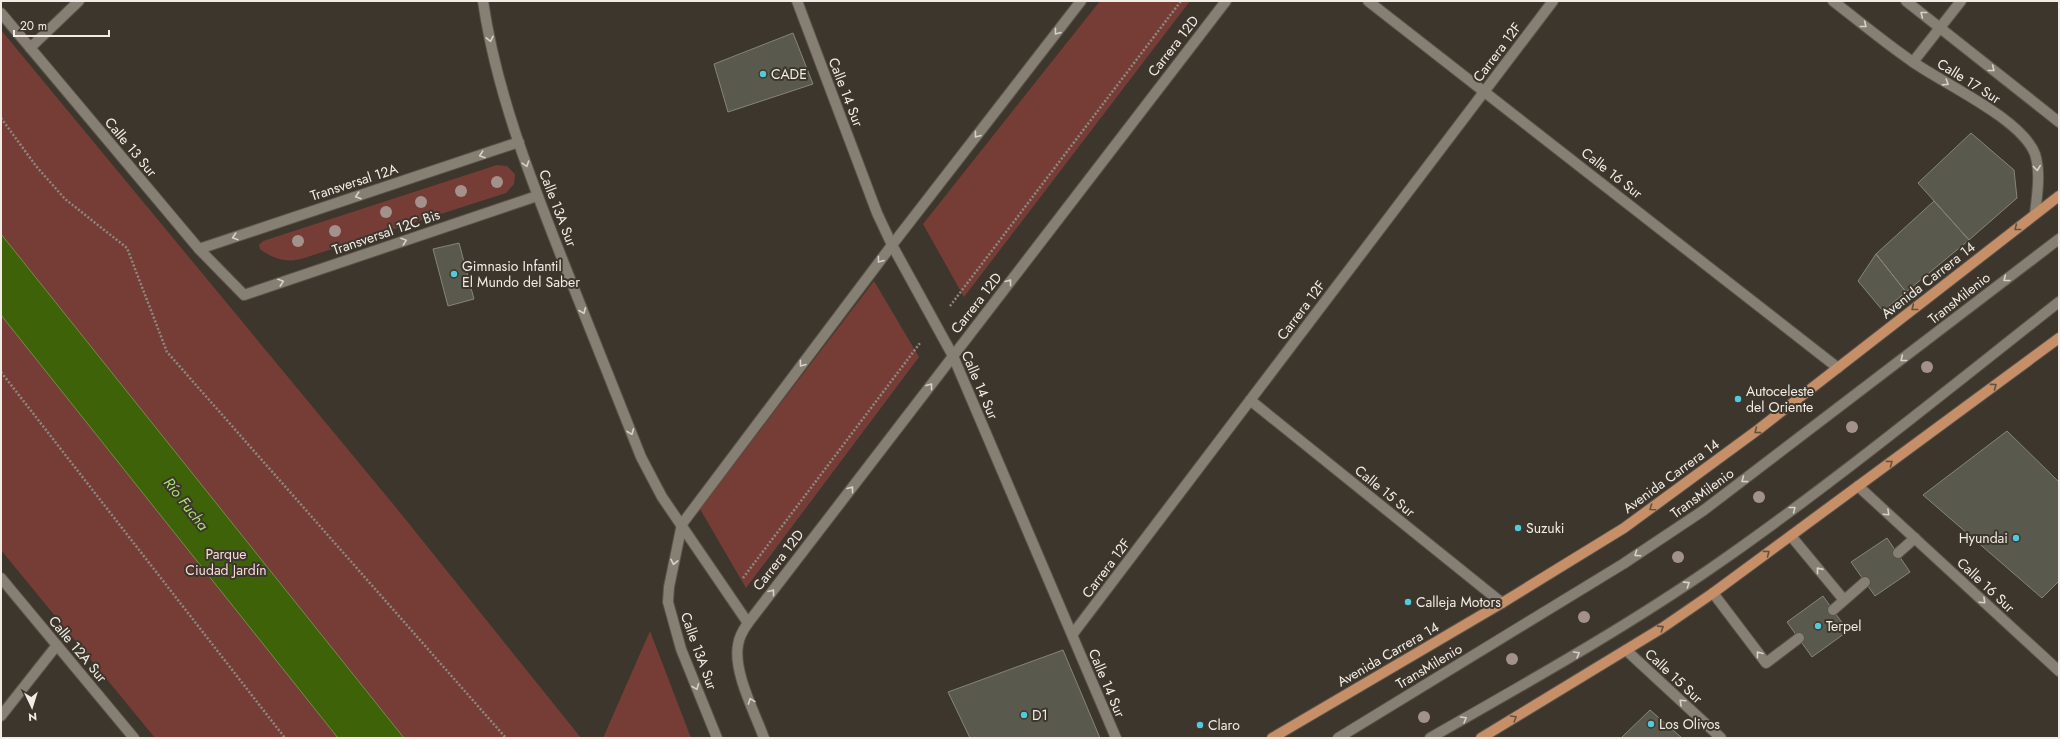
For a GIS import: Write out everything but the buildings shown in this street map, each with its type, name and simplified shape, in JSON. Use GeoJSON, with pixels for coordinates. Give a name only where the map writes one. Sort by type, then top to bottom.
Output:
{"type":"FeatureCollection","features":[{"type":"Feature","properties":{"kind":"main road","name":"Avenida Carrera 14"},"geometry":{"type":"LineString","coordinates":[[1272,738],[1502,603],[1624,528],[1680,488],[1838,368],[2059,196]]}},
{"type":"Feature","properties":{"kind":"main road"},"geometry":{"type":"LineString","coordinates":[[1481,738],[1626,650],[1712,593],[2059,338]]}},
{"type":"Feature","properties":{"kind":"street"},"geometry":{"type":"LineString","coordinates":[[30,48],[79,1]]}},
{"type":"Feature","properties":{"kind":"street","name":"Calle 13A Sur"},"geometry":{"type":"LineString","coordinates":[[483,1],[493,54],[519,142],[537,196],[644,464],[662,497],[682,524],[748,623]]}},
{"type":"Feature","properties":{"kind":"street","name":"Calle 14 Sur"},"geometry":{"type":"LineString","coordinates":[[797,1],[877,213],[892,245],[953,356],[1116,738]]}},
{"type":"Feature","properties":{"kind":"street"},"geometry":{"type":"LineString","coordinates":[[682,524],[892,245],[1081,1]]}},
{"type":"Feature","properties":{"kind":"street","name":"Carrera 12D"},"geometry":{"type":"LineString","coordinates":[[748,623],[1226,1]]}},
{"type":"Feature","properties":{"kind":"street","name":"Calle 16 Sur"},"geometry":{"type":"LineString","coordinates":[[1368,1],[1838,368]]}},
{"type":"Feature","properties":{"kind":"street","name":"Carrera 12F"},"geometry":{"type":"LineString","coordinates":[[1072,635],[1553,1]]}},
{"type":"Feature","properties":{"kind":"street","name":"Calle 17 Sur"},"geometry":{"type":"LineString","coordinates":[[1833,1],[1912,62],[2012,124],[2026,138],[2035,154],[2038,171],[2035,214]]}},
{"type":"Feature","properties":{"kind":"street","name":"Calle 17 Sur"},"geometry":{"type":"LineString","coordinates":[[1906,1],[2059,122]]}},
{"type":"Feature","properties":{"kind":"street"},"geometry":{"type":"LineString","coordinates":[[1912,62],[1961,1]]}},
{"type":"Feature","properties":{"kind":"street","name":"Calle 13 Sur"},"geometry":{"type":"LineString","coordinates":[[1,13],[199,249],[244,295]]}},
{"type":"Feature","properties":{"kind":"street","name":"Transversal 12A"},"geometry":{"type":"LineString","coordinates":[[199,249],[519,142]]}},
{"type":"Feature","properties":{"kind":"street","name":"Transversal 12C Bis"},"geometry":{"type":"LineString","coordinates":[[244,295],[537,196]]}},
{"type":"Feature","properties":{"kind":"street","name":"TransMilenio"},"geometry":{"type":"LineString","coordinates":[[1338,738],[1623,564],[1704,510],[2059,239]]}},
{"type":"Feature","properties":{"kind":"street"},"geometry":{"type":"LineString","coordinates":[[1430,738],[1596,643],[1718,563],[1785,515],[2059,302]]}},
{"type":"Feature","properties":{"kind":"street","name":"Calle 15 Sur"},"geometry":{"type":"LineString","coordinates":[[1250,400],[1502,603]]}},
{"type":"Feature","properties":{"kind":"street","name":"Calle 16 Sur"},"geometry":{"type":"LineString","coordinates":[[1858,486],[2059,671]]}},
{"type":"Feature","properties":{"kind":"street","name":"Calle 13A Sur"},"geometry":{"type":"LineString","coordinates":[[682,524],[668,588],[668,602],[681,649],[717,738]]}},
{"type":"Feature","properties":{"kind":"street"},"geometry":{"type":"LineString","coordinates":[[1791,536],[1844,600]]}},
{"type":"Feature","properties":{"kind":"street"},"geometry":{"type":"LineString","coordinates":[[1898,553],[1914,538]]}},
{"type":"Feature","properties":{"kind":"street","name":"Calle 12A Sur"},"geometry":{"type":"LineString","coordinates":[[1,578],[134,738]]}},
{"type":"Feature","properties":{"kind":"street"},"geometry":{"type":"LineString","coordinates":[[1833,610],[1865,582]]}},
{"type":"Feature","properties":{"kind":"street"},"geometry":{"type":"LineString","coordinates":[[1712,593],[1766,663],[1799,638]]}},
{"type":"Feature","properties":{"kind":"street"},"geometry":{"type":"LineString","coordinates":[[748,623],[742,633],[738,646],[737,660],[764,738]]}},
{"type":"Feature","properties":{"kind":"street"},"geometry":{"type":"LineString","coordinates":[[1,716],[57,645]]}},
{"type":"Feature","properties":{"kind":"street","name":"Calle 15 Sur"},"geometry":{"type":"LineString","coordinates":[[1626,650],[1721,738]]}},
{"type":"Feature","properties":{"kind":"path"},"geometry":{"type":"LineString","coordinates":[[743,579],[910,355],[936,326],[1181,1]]}},
{"type":"Feature","properties":{"kind":"path"},"geometry":{"type":"LineString","coordinates":[[1,118],[36,166],[65,199],[127,248],[167,352],[506,738]]}},
{"type":"Feature","properties":{"kind":"path"},"geometry":{"type":"LineString","coordinates":[[1,372],[285,738]]}},
{"type":"Feature","properties":{"kind":"green space"},"geometry":{"type":"Polygon","coordinates":[[[1100,1],[1190,1],[964,297],[923,224],[1100,1]]]}},
{"type":"Feature","properties":{"kind":"green space","name":"Parque Ciudad Jardín"},"geometry":{"type":"Polygon","coordinates":[[[1,30],[398,510],[581,738],[155,738],[1,550],[1,30]]]}},
{"type":"Feature","properties":{"kind":"green space"},"geometry":{"type":"Polygon","coordinates":[[[497,165],[507,166],[515,174],[514,184],[506,193],[301,259],[279,259],[260,249],[259,245],[263,241],[497,165]]]}},
{"type":"Feature","properties":{"kind":"green space"},"geometry":{"type":"Polygon","coordinates":[[[874,281],[919,357],[746,588],[700,509],[874,281]]]}},
{"type":"Feature","properties":{"kind":"green space"},"geometry":{"type":"Polygon","coordinates":[[[650,631],[691,738],[603,738],[650,631]]]}},
{"type":"Feature","properties":{"kind":"water","name":"Río Fucha"},"geometry":{"type":"Polygon","coordinates":[[[1,234],[404,738],[338,738],[1,315],[1,234]]]}},
{"type":"Feature","properties":{"kind":"place","name":"CADE"},"geometry":{"type":"Point","coordinates":[763,74]}},
{"type":"Feature","properties":{"kind":"place","name":"Gimnasio Infantil El Mundo del Saber"},"geometry":{"type":"Point","coordinates":[454,274]}},
{"type":"Feature","properties":{"kind":"place","name":"Autoceleste del Oriente"},"geometry":{"type":"Point","coordinates":[1738,399]}},
{"type":"Feature","properties":{"kind":"place","name":"Suzuki"},"geometry":{"type":"Point","coordinates":[1518,528]}},
{"type":"Feature","properties":{"kind":"place","name":"Hyundai"},"geometry":{"type":"Point","coordinates":[2016,538]}},
{"type":"Feature","properties":{"kind":"place","name":"Calleja Motors"},"geometry":{"type":"Point","coordinates":[1408,602]}},
{"type":"Feature","properties":{"kind":"place","name":"Terpel"},"geometry":{"type":"Point","coordinates":[1818,626]}},
{"type":"Feature","properties":{"kind":"place","name":"D1"},"geometry":{"type":"Point","coordinates":[1024,715]}},
{"type":"Feature","properties":{"kind":"place","name":"Los Olivos"},"geometry":{"type":"Point","coordinates":[1651,724]}},
{"type":"Feature","properties":{"kind":"place","name":"Claro"},"geometry":{"type":"Point","coordinates":[1200,725]}}]}
